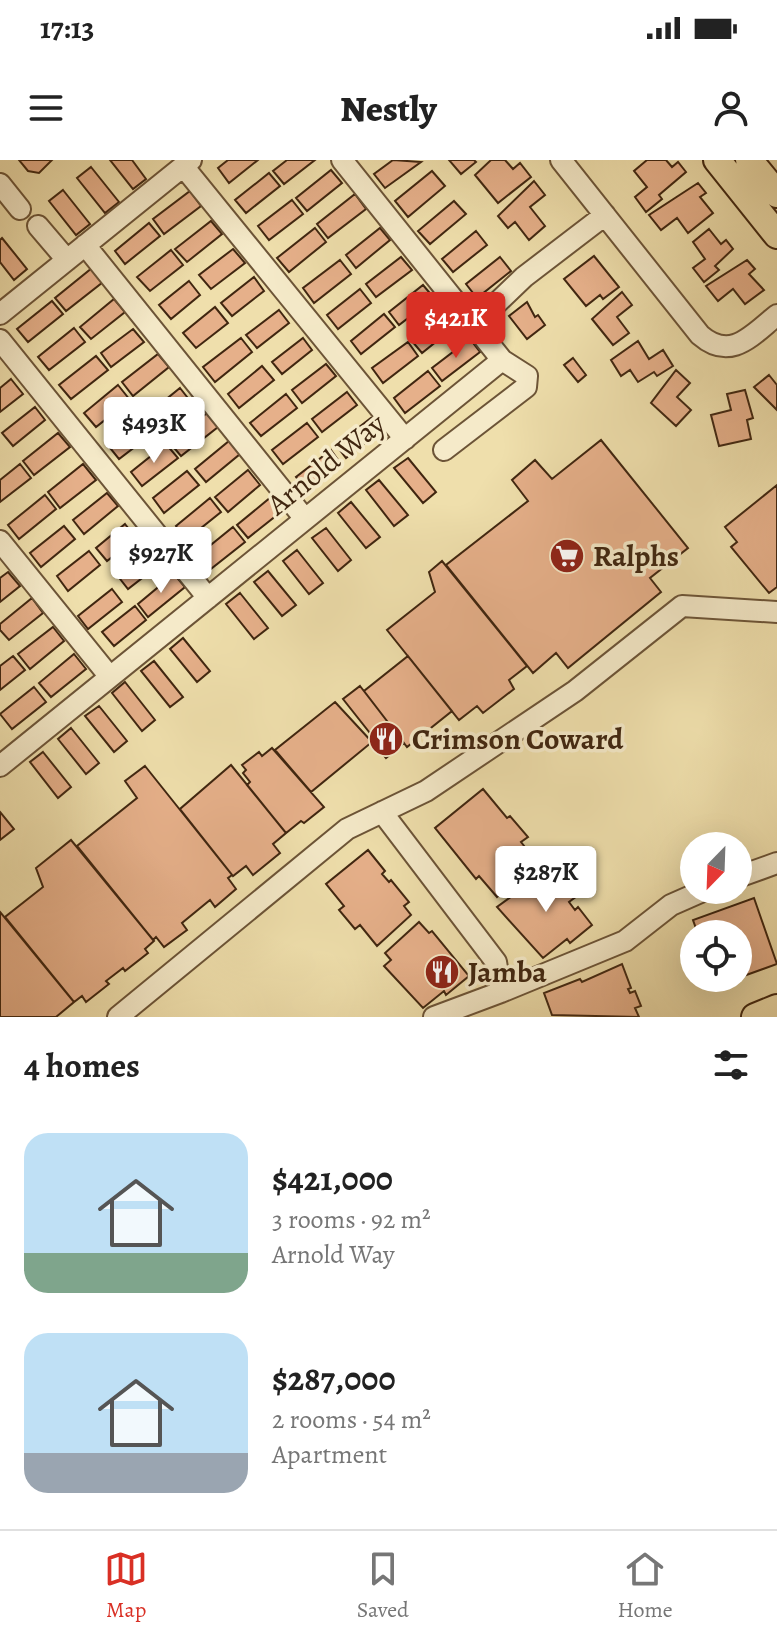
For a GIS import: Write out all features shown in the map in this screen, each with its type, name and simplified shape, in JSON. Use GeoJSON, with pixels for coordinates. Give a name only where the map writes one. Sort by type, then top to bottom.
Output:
{"type":"FeatureCollection","features":[{"type":"Feature","properties":{"kind":"main road"},"geometry":{"type":"LineString","coordinates":[[717,160],[777,235]]}},
{"type":"Feature","properties":{"kind":"main road"},"geometry":{"type":"LineString","coordinates":[[749,160],[777,194]]}},
{"type":"Feature","properties":{"kind":"main road"},"geometry":{"type":"LineString","coordinates":[[755,1017],[777,1008]]}},
{"type":"Feature","properties":{"kind":"street"},"geometry":{"type":"LineString","coordinates":[[342,160],[502,360],[527,376],[526,387],[444,450]]}},
{"type":"Feature","properties":{"kind":"street"},"geometry":{"type":"LineString","coordinates":[[561,160],[710,344],[722,348],[733,347],[777,315]]}},
{"type":"Feature","properties":{"kind":"street"},"geometry":{"type":"LineString","coordinates":[[0,314],[187,163],[405,439]]}},
{"type":"Feature","properties":{"kind":"street"},"geometry":{"type":"LineString","coordinates":[[0,184],[20,209]]}},
{"type":"Feature","properties":{"kind":"street"},"geometry":{"type":"LineString","coordinates":[[474,325],[524,277],[605,215]]}},
{"type":"Feature","properties":{"kind":"street"},"geometry":{"type":"LineString","coordinates":[[38,226],[67,260]]}},
{"type":"Feature","properties":{"kind":"street"},"geometry":{"type":"LineString","coordinates":[[85,245],[305,519]]}},
{"type":"Feature","properties":{"kind":"street"},"geometry":{"type":"LineString","coordinates":[[0,340],[208,598]]}},
{"type":"Feature","properties":{"kind":"street","name":"Arnold Way"},"geometry":{"type":"LineString","coordinates":[[4,755],[110,677],[502,360]]}},
{"type":"Feature","properties":{"kind":"street"},"geometry":{"type":"LineString","coordinates":[[0,541],[110,677]]}},
{"type":"Feature","properties":{"kind":"street"},"geometry":{"type":"LineString","coordinates":[[118,1017],[347,829],[426,791],[575,691],[682,606],[777,612]]}},
{"type":"Feature","properties":{"kind":"street"},"geometry":{"type":"LineString","coordinates":[[382,812],[496,962],[501,992]]}},
{"type":"Feature","properties":{"kind":"street"},"geometry":{"type":"LineString","coordinates":[[752,872],[777,863]]}},
{"type":"Feature","properties":{"kind":"street"},"geometry":{"type":"LineString","coordinates":[[434,1017],[625,941],[680,901]]}},
{"type":"Feature","properties":{"kind":"building"},"geometry":{"type":"Polygon","coordinates":[[[19,160],[52,160],[39,173],[28,171],[19,160]]]}},
{"type":"Feature","properties":{"kind":"building"},"geometry":{"type":"Polygon","coordinates":[[[110,160],[132,160],[146,179],[133,189],[110,160]]]}},
{"type":"Feature","properties":{"kind":"building"},"geometry":{"type":"Polygon","coordinates":[[[228,160],[258,160],[229,183],[218,168],[228,160]]]}},
{"type":"Feature","properties":{"kind":"building"},"geometry":{"type":"Polygon","coordinates":[[[287,160],[315,160],[284,184],[273,171],[287,160]]]}},
{"type":"Feature","properties":{"kind":"building"},"geometry":{"type":"Polygon","coordinates":[[[393,160],[421,162],[385,188],[374,174],[393,160]]]}},
{"type":"Feature","properties":{"kind":"building"},"geometry":{"type":"Polygon","coordinates":[[[449,160],[474,160],[476,162],[461,174],[449,160]]]}},
{"type":"Feature","properties":{"kind":"building"},"geometry":{"type":"Polygon","coordinates":[[[491,160],[505,160],[513,169],[520,163],[531,177],[498,203],[475,175],[491,160]]]}},
{"type":"Feature","properties":{"kind":"building"},"geometry":{"type":"Polygon","coordinates":[[[647,160],[666,160],[672,167],[678,162],[686,172],[659,195],[662,199],[646,212],[635,197],[647,187],[634,171],[647,160]]]}},
{"type":"Feature","properties":{"kind":"building"},"geometry":{"type":"Polygon","coordinates":[[[91,167],[119,202],[105,213],[77,178],[91,167]]]}},
{"type":"Feature","properties":{"kind":"building"},"geometry":{"type":"Polygon","coordinates":[[[331,170],[342,183],[307,211],[296,198],[331,170]]]}},
{"type":"Feature","properties":{"kind":"building"},"geometry":{"type":"Polygon","coordinates":[[[432,171],[445,186],[408,217],[395,201],[432,171]]]}},
{"type":"Feature","properties":{"kind":"building"},"geometry":{"type":"Polygon","coordinates":[[[269,173],[280,186],[246,213],[235,200],[269,173]]]}},
{"type":"Feature","properties":{"kind":"building"},"geometry":{"type":"Polygon","coordinates":[[[534,181],[545,195],[530,207],[545,226],[529,240],[515,222],[508,228],[498,216],[534,181]]]}},
{"type":"Feature","properties":{"kind":"building"},"geometry":{"type":"Polygon","coordinates":[[[698,183],[706,193],[700,197],[713,213],[688,233],[677,218],[661,230],[649,215],[698,183]]]}},
{"type":"Feature","properties":{"kind":"building"},"geometry":{"type":"Polygon","coordinates":[[[63,190],[90,224],[76,235],[49,201],[63,190]]]}},
{"type":"Feature","properties":{"kind":"building"},"geometry":{"type":"Polygon","coordinates":[[[190,191],[201,206],[164,234],[153,219],[190,191]]]}},
{"type":"Feature","properties":{"kind":"building"},"geometry":{"type":"Polygon","coordinates":[[[355,194],[366,209],[328,238],[317,224],[355,194]]]}},
{"type":"Feature","properties":{"kind":"building"},"geometry":{"type":"Polygon","coordinates":[[[292,200],[303,214],[269,240],[258,226],[292,200]]]}},
{"type":"Feature","properties":{"kind":"building"},"geometry":{"type":"Polygon","coordinates":[[[454,201],[466,214],[430,244],[418,231],[454,201]]]}},
{"type":"Feature","properties":{"kind":"building"},"geometry":{"type":"Polygon","coordinates":[[[211,221],[222,234],[187,262],[175,249],[211,221]]]}},
{"type":"Feature","properties":{"kind":"building"},"geometry":{"type":"Polygon","coordinates":[[[149,223],[160,236],[125,264],[115,251],[149,223]]]}},
{"type":"Feature","properties":{"kind":"building"},"geometry":{"type":"Polygon","coordinates":[[[315,228],[326,242],[289,272],[277,258],[315,228]]]}},
{"type":"Feature","properties":{"kind":"building"},"geometry":{"type":"Polygon","coordinates":[[[380,228],[390,240],[356,268],[346,255],[380,228]]]}},
{"type":"Feature","properties":{"kind":"building"},"geometry":{"type":"Polygon","coordinates":[[[709,229],[721,244],[726,240],[733,249],[715,266],[719,270],[704,282],[693,268],[705,259],[693,242],[709,229]]]}},
{"type":"Feature","properties":{"kind":"building"},"geometry":{"type":"Polygon","coordinates":[[[476,231],[487,245],[453,272],[442,259],[476,231]]]}},
{"type":"Feature","properties":{"kind":"building"},"geometry":{"type":"Polygon","coordinates":[[[2,238],[27,269],[14,280],[0,262],[2,238]]]}},
{"type":"Feature","properties":{"kind":"building"},"geometry":{"type":"Polygon","coordinates":[[[233,249],[245,263],[211,289],[199,275],[233,249]]]}},
{"type":"Feature","properties":{"kind":"building"},"geometry":{"type":"Polygon","coordinates":[[[171,250],[183,265],[150,291],[137,277],[171,250]]]}},
{"type":"Feature","properties":{"kind":"building"},"geometry":{"type":"Polygon","coordinates":[[[594,256],[619,287],[603,299],[600,295],[586,306],[564,279],[594,256]]]}},
{"type":"Feature","properties":{"kind":"building"},"geometry":{"type":"Polygon","coordinates":[[[401,257],[412,270],[376,297],[366,284],[401,257]]]}},
{"type":"Feature","properties":{"kind":"building"},"geometry":{"type":"Polygon","coordinates":[[[500,257],[511,271],[477,298],[466,284],[500,257]]]}},
{"type":"Feature","properties":{"kind":"building"},"geometry":{"type":"Polygon","coordinates":[[[340,260],[351,274],[314,303],[303,288],[340,260]]]}},
{"type":"Feature","properties":{"kind":"building"},"geometry":{"type":"Polygon","coordinates":[[[747,260],[755,269],[749,274],[764,290],[745,304],[733,289],[718,301],[706,286],[747,260]]]}},
{"type":"Feature","properties":{"kind":"building"},"geometry":{"type":"Polygon","coordinates":[[[92,268],[103,282],[66,311],[55,298],[92,268]]]}},
{"type":"Feature","properties":{"kind":"building"},"geometry":{"type":"Polygon","coordinates":[[[254,277],[264,291],[232,316],[221,303],[254,277]]]}},
{"type":"Feature","properties":{"kind":"building"},"geometry":{"type":"Polygon","coordinates":[[[189,281],[200,295],[171,319],[159,305],[189,281]]]}},
{"type":"Feature","properties":{"kind":"building"},"geometry":{"type":"Polygon","coordinates":[[[423,285],[434,298],[399,325],[389,312],[423,285]]]}},
{"type":"Feature","properties":{"kind":"building"},"geometry":{"type":"Polygon","coordinates":[[[360,289],[371,303],[338,329],[327,315],[360,289]]]}},
{"type":"Feature","properties":{"kind":"building"},"geometry":{"type":"Polygon","coordinates":[[[622,292],[632,305],[617,317],[629,333],[613,345],[592,319],[622,292]]]}},
{"type":"Feature","properties":{"kind":"building"},"geometry":{"type":"Polygon","coordinates":[[[114,299],[125,312],[91,339],[80,327],[114,299]]]}},
{"type":"Feature","properties":{"kind":"building"},"geometry":{"type":"Polygon","coordinates":[[[52,301],[63,314],[28,342],[17,329],[52,301]]]}},
{"type":"Feature","properties":{"kind":"building"},"geometry":{"type":"Polygon","coordinates":[[[527,302],[535,317],[538,315],[545,325],[527,339],[509,316],[527,302]]]}},
{"type":"Feature","properties":{"kind":"building"},"geometry":{"type":"Polygon","coordinates":[[[215,307],[228,323],[196,348],[183,333],[215,307]]]}},
{"type":"Feature","properties":{"kind":"building"},"geometry":{"type":"Polygon","coordinates":[[[279,310],[289,323],[257,348],[246,335],[279,310]]]}},
{"type":"Feature","properties":{"kind":"building"},"geometry":{"type":"Polygon","coordinates":[[[448,311],[458,324],[422,353],[411,340],[448,311]]]}},
{"type":"Feature","properties":{"kind":"building"},"geometry":{"type":"Polygon","coordinates":[[[384,314],[395,327],[361,354],[351,341],[384,314]]]}},
{"type":"Feature","properties":{"kind":"building"},"geometry":{"type":"Polygon","coordinates":[[[74,328],[85,342],[49,370],[38,357],[74,328]]]}},
{"type":"Feature","properties":{"kind":"building"},"geometry":{"type":"Polygon","coordinates":[[[133,329],[144,342],[111,367],[101,353],[133,329]]]}},
{"type":"Feature","properties":{"kind":"building"},"geometry":{"type":"Polygon","coordinates":[[[241,338],[252,352],[215,382],[203,367],[241,338]]]}},
{"type":"Feature","properties":{"kind":"building"},"geometry":{"type":"Polygon","coordinates":[[[303,338],[312,350],[282,374],[272,362],[303,338]]]}},
{"type":"Feature","properties":{"kind":"building"},"geometry":{"type":"Polygon","coordinates":[[[470,339],[480,352],[442,381],[432,368],[470,339]]]}},
{"type":"Feature","properties":{"kind":"building"},"geometry":{"type":"Polygon","coordinates":[[[638,341],[649,359],[663,350],[673,366],[657,376],[654,372],[638,382],[630,370],[621,376],[611,360],[638,341]]]}},
{"type":"Feature","properties":{"kind":"building"},"geometry":{"type":"Polygon","coordinates":[[[408,342],[418,356],[383,383],[372,368],[408,342]]]}},
{"type":"Feature","properties":{"kind":"building"},"geometry":{"type":"Polygon","coordinates":[[[158,354],[169,367],[133,396],[122,382],[158,354]]]}},
{"type":"Feature","properties":{"kind":"building"},"geometry":{"type":"Polygon","coordinates":[[[96,356],[108,370],[71,399],[59,385],[96,356]]]}},
{"type":"Feature","properties":{"kind":"building"},"geometry":{"type":"Polygon","coordinates":[[[573,358],[586,375],[578,382],[564,365],[573,358]]]}},
{"type":"Feature","properties":{"kind":"building"},"geometry":{"type":"Polygon","coordinates":[[[326,364],[336,376],[302,403],[292,390],[326,364]]]}},
{"type":"Feature","properties":{"kind":"building"},"geometry":{"type":"Polygon","coordinates":[[[262,366],[274,380],[239,408],[228,394],[262,366]]]}},
{"type":"Feature","properties":{"kind":"building"},"geometry":{"type":"Polygon","coordinates":[[[676,370],[690,383],[677,397],[691,410],[676,426],[651,403],[676,370]]]}},
{"type":"Feature","properties":{"kind":"building"},"geometry":{"type":"Polygon","coordinates":[[[428,371],[440,386],[405,413],[394,398],[428,371]]]}},
{"type":"Feature","properties":{"kind":"building"},"geometry":{"type":"Polygon","coordinates":[[[769,375],[777,385],[777,410],[754,387],[769,375]]]}},
{"type":"Feature","properties":{"kind":"building"},"geometry":{"type":"Polygon","coordinates":[[[11,379],[23,394],[0,412],[0,388],[11,379]]]}},
{"type":"Feature","properties":{"kind":"building"},"geometry":{"type":"Polygon","coordinates":[[[118,385],[130,400],[96,427],[84,413],[118,385]]]}},
{"type":"Feature","properties":{"kind":"building"},"geometry":{"type":"Polygon","coordinates":[[[180,388],[191,402],[159,427],[148,414],[180,388]]]}},
{"type":"Feature","properties":{"kind":"building"},"geometry":{"type":"Polygon","coordinates":[[[745,390],[753,418],[747,420],[751,439],[719,446],[711,415],[731,410],[727,394],[745,390]]]}},
{"type":"Feature","properties":{"kind":"building"},"geometry":{"type":"Polygon","coordinates":[[[347,392],[357,405],[322,432],[312,419],[347,392]]]}},
{"type":"Feature","properties":{"kind":"building"},"geometry":{"type":"Polygon","coordinates":[[[286,394],[297,408],[261,436],[250,423],[286,394]]]}},
{"type":"Feature","properties":{"kind":"building"},"geometry":{"type":"Polygon","coordinates":[[[35,407],[45,420],[13,446],[2,433],[35,407]]]}},
{"type":"Feature","properties":{"kind":"building"},"geometry":{"type":"Polygon","coordinates":[[[207,413],[218,427],[181,456],[170,443],[207,413]]]}},
{"type":"Feature","properties":{"kind":"building"},"geometry":{"type":"Polygon","coordinates":[[[140,416],[153,433],[119,459],[106,443],[140,416]]]}},
{"type":"Feature","properties":{"kind":"building"},"geometry":{"type":"Polygon","coordinates":[[[371,418],[381,430],[346,458],[336,445],[371,418]]]}},
{"type":"Feature","properties":{"kind":"building"},"geometry":{"type":"Polygon","coordinates":[[[307,423],[318,437],[283,464],[272,450],[307,423]]]}},
{"type":"Feature","properties":{"kind":"building"},"geometry":{"type":"Polygon","coordinates":[[[58,433],[70,447],[34,475],[23,461],[58,433]]]}},
{"type":"Feature","properties":{"kind":"building","name":"Ralphs"},"geometry":{"type":"Polygon","coordinates":[[[601,440],[688,548],[650,578],[661,592],[568,668],[556,653],[533,673],[446,565],[528,501],[512,480],[535,460],[552,479],[601,440]]]}},
{"type":"Feature","properties":{"kind":"building"},"geometry":{"type":"Polygon","coordinates":[[[229,441],[240,454],[206,482],[195,469],[229,441]]]}},
{"type":"Feature","properties":{"kind":"building"},"geometry":{"type":"Polygon","coordinates":[[[166,444],[178,458],[142,486],[131,472],[166,444]]]}},
{"type":"Feature","properties":{"kind":"building"},"geometry":{"type":"Polygon","coordinates":[[[331,450],[341,464],[307,491],[296,477],[331,450]]]}},
{"type":"Feature","properties":{"kind":"building"},"geometry":{"type":"Polygon","coordinates":[[[408,458],[436,492],[423,503],[394,468],[408,458]]]}},
{"type":"Feature","properties":{"kind":"building"},"geometry":{"type":"Polygon","coordinates":[[[20,464],[31,478],[0,502],[0,480],[20,464]]]}},
{"type":"Feature","properties":{"kind":"building"},"geometry":{"type":"Polygon","coordinates":[[[83,464],[96,480],[60,508],[48,492],[83,464]]]}},
{"type":"Feature","properties":{"kind":"building"},"geometry":{"type":"Polygon","coordinates":[[[248,470],[260,485],[228,512],[215,497],[248,470]]]}},
{"type":"Feature","properties":{"kind":"building"},"geometry":{"type":"Polygon","coordinates":[[[187,471],[199,485],[164,513],[153,498],[187,471]]]}},
{"type":"Feature","properties":{"kind":"building"},"geometry":{"type":"Polygon","coordinates":[[[379,480],[408,515],[394,526],[366,490],[379,480]]]}},
{"type":"Feature","properties":{"kind":"building"},"geometry":{"type":"Polygon","coordinates":[[[777,485],[777,587],[769,593],[731,547],[737,542],[725,527],[777,485]]]}},
{"type":"Feature","properties":{"kind":"building"},"geometry":{"type":"Polygon","coordinates":[[[107,493],[118,506],[84,534],[73,520],[107,493]]]}},
{"type":"Feature","properties":{"kind":"building"},"geometry":{"type":"Polygon","coordinates":[[[45,495],[56,509],[19,539],[8,525],[45,495]]]}},
{"type":"Feature","properties":{"kind":"building"},"geometry":{"type":"Polygon","coordinates":[[[271,497],[282,511],[248,538],[237,525],[271,497]]]}},
{"type":"Feature","properties":{"kind":"building"},"geometry":{"type":"Polygon","coordinates":[[[210,498],[221,512],[186,540],[176,526],[210,498]]]}},
{"type":"Feature","properties":{"kind":"building"},"geometry":{"type":"Polygon","coordinates":[[[351,502],[380,537],[366,548],[338,513],[351,502]]]}},
{"type":"Feature","properties":{"kind":"building"},"geometry":{"type":"Polygon","coordinates":[[[125,524],[136,538],[107,561],[96,548],[125,524]]]}},
{"type":"Feature","properties":{"kind":"building"},"geometry":{"type":"Polygon","coordinates":[[[64,526],[75,539],[41,567],[30,553],[64,526]]]}},
{"type":"Feature","properties":{"kind":"building"},"geometry":{"type":"Polygon","coordinates":[[[233,527],[245,542],[207,572],[196,557],[233,527]]]}},
{"type":"Feature","properties":{"kind":"building"},"geometry":{"type":"Polygon","coordinates":[[[326,528],[351,560],[338,571],[312,538],[326,528]]]}},
{"type":"Feature","properties":{"kind":"building"},"geometry":{"type":"Polygon","coordinates":[[[153,547],[164,561],[128,589],[117,575],[153,547]]]}},
{"type":"Feature","properties":{"kind":"building"},"geometry":{"type":"Polygon","coordinates":[[[297,550],[323,583],[309,594],[283,561],[297,550]]]}},
{"type":"Feature","properties":{"kind":"building"},"geometry":{"type":"Polygon","coordinates":[[[89,551],[100,565],[68,591],[57,576],[89,551]]]}},
{"type":"Feature","properties":{"kind":"building"},"geometry":{"type":"Polygon","coordinates":[[[442,561],[527,666],[509,680],[514,689],[483,713],[477,706],[459,720],[387,630],[435,592],[429,572],[442,561]]]}},
{"type":"Feature","properties":{"kind":"building"},"geometry":{"type":"Polygon","coordinates":[[[268,571],[296,605],[282,616],[254,582],[268,571]]]}},
{"type":"Feature","properties":{"kind":"building"},"geometry":{"type":"Polygon","coordinates":[[[8,572],[20,586],[0,602],[0,578],[8,572]]]}},
{"type":"Feature","properties":{"kind":"building"},"geometry":{"type":"Polygon","coordinates":[[[174,574],[185,587],[148,617],[138,604],[174,574]]]}},
{"type":"Feature","properties":{"kind":"building"},"geometry":{"type":"Polygon","coordinates":[[[112,589],[122,602],[88,629],[78,616],[112,589]]]}},
{"type":"Feature","properties":{"kind":"building"},"geometry":{"type":"Polygon","coordinates":[[[240,593],[268,628],[254,639],[226,604],[240,593]]]}},
{"type":"Feature","properties":{"kind":"building"},"geometry":{"type":"Polygon","coordinates":[[[32,598],[43,613],[9,640],[0,630],[0,624],[32,598]]]}},
{"type":"Feature","properties":{"kind":"building"},"geometry":{"type":"Polygon","coordinates":[[[135,606],[146,620],[114,646],[102,632],[135,606]]]}},
{"type":"Feature","properties":{"kind":"building"},"geometry":{"type":"Polygon","coordinates":[[[53,627],[64,641],[30,669],[18,654],[53,627]]]}},
{"type":"Feature","properties":{"kind":"building"},"geometry":{"type":"Polygon","coordinates":[[[183,638],[210,671],[197,682],[170,649],[183,638]]]}},
{"type":"Feature","properties":{"kind":"building"},"geometry":{"type":"Polygon","coordinates":[[[74,654],[86,669],[51,697],[39,683],[74,654]]]}},
{"type":"Feature","properties":{"kind":"building"},"geometry":{"type":"Polygon","coordinates":[[[13,656],[25,670],[0,690],[0,666],[13,656]]]}},
{"type":"Feature","properties":{"kind":"building"},"geometry":{"type":"Polygon","coordinates":[[[408,656],[452,711],[407,747],[364,691],[408,656]]]}},
{"type":"Feature","properties":{"kind":"building"},"geometry":{"type":"Polygon","coordinates":[[[154,661],[183,697],[170,707],[141,671],[154,661]]]}},
{"type":"Feature","properties":{"kind":"building"},"geometry":{"type":"Polygon","coordinates":[[[125,682],[155,720],[142,731],[112,693],[125,682]]]}},
{"type":"Feature","properties":{"kind":"building"},"geometry":{"type":"Polygon","coordinates":[[[360,686],[404,743],[386,758],[343,699],[360,686]]]}},
{"type":"Feature","properties":{"kind":"building"},"geometry":{"type":"Polygon","coordinates":[[[34,687],[46,702],[12,729],[0,714],[34,687]]]}},
{"type":"Feature","properties":{"kind":"building"},"geometry":{"type":"Polygon","coordinates":[[[335,702],[372,742],[311,792],[275,750],[335,702]]]}},
{"type":"Feature","properties":{"kind":"building"},"geometry":{"type":"Polygon","coordinates":[[[99,706],[127,741],[114,752],[85,716],[99,706]]]}},
{"type":"Feature","properties":{"kind":"building"},"geometry":{"type":"Polygon","coordinates":[[[71,728],[99,763],[86,774],[58,739],[71,728]]]}},
{"type":"Feature","properties":{"kind":"building"},"geometry":{"type":"Polygon","coordinates":[[[272,748],[324,807],[286,833],[247,785],[250,782],[243,773],[246,770],[242,765],[259,752],[262,756],[272,748]]]}},
{"type":"Feature","properties":{"kind":"building"},"geometry":{"type":"Polygon","coordinates":[[[43,752],[71,787],[58,798],[30,762],[43,752]]]}},
{"type":"Feature","properties":{"kind":"building"},"geometry":{"type":"Polygon","coordinates":[[[231,765],[286,833],[273,844],[280,853],[253,875],[246,866],[233,876],[180,809],[231,765]]]}},
{"type":"Feature","properties":{"kind":"building"},"geometry":{"type":"Polygon","coordinates":[[[145,766],[232,875],[228,878],[236,889],[215,907],[210,900],[182,923],[187,930],[164,947],[156,937],[153,940],[77,846],[137,798],[125,781],[145,766]]]}},
{"type":"Feature","properties":{"kind":"building"},"geometry":{"type":"Polygon","coordinates":[[[483,789],[528,837],[521,842],[536,861],[497,897],[479,876],[476,879],[435,828],[483,789]]]}},
{"type":"Feature","properties":{"kind":"building"},"geometry":{"type":"Polygon","coordinates":[[[0,812],[14,829],[0,840],[0,812]]]}},
{"type":"Feature","properties":{"kind":"building"},"geometry":{"type":"Polygon","coordinates":[[[71,840],[154,941],[145,949],[148,953],[106,981],[109,984],[86,1002],[82,996],[74,1002],[5,917],[43,887],[36,868],[71,840]]]}},
{"type":"Feature","properties":{"kind":"building"},"geometry":{"type":"Polygon","coordinates":[[[368,850],[385,871],[382,874],[409,902],[404,906],[411,915],[377,946],[360,925],[355,929],[339,910],[344,906],[326,884],[368,850]]]}},
{"type":"Feature","properties":{"kind":"building"},"geometry":{"type":"Polygon","coordinates":[[[545,872],[553,882],[560,876],[577,896],[569,902],[575,910],[578,907],[592,925],[570,943],[567,939],[543,958],[497,907],[545,872]]]}},
{"type":"Feature","properties":{"kind":"building"},"geometry":{"type":"Polygon","coordinates":[[[752,899],[777,964],[752,973],[752,920],[693,920],[737,904],[752,904],[752,899]]]}},
{"type":"Feature","properties":{"kind":"building"},"geometry":{"type":"Polygon","coordinates":[[[0,912],[74,1002],[56,1017],[0,1017],[0,912]]]}},
{"type":"Feature","properties":{"kind":"building"},"geometry":{"type":"Polygon","coordinates":[[[419,922],[429,933],[432,931],[469,976],[446,995],[444,991],[423,1008],[384,966],[391,960],[385,953],[419,922]]]}},
{"type":"Feature","properties":{"kind":"building"},"geometry":{"type":"Polygon","coordinates":[[[622,964],[631,988],[628,989],[630,993],[635,991],[641,1006],[635,1008],[639,1017],[552,1015],[544,993],[580,979],[582,982],[622,964]]]}},
{"type":"Feature","properties":{"kind":"place","name":"Ralphs"},"geometry":{"type":"Point","coordinates":[567,556]}},
{"type":"Feature","properties":{"kind":"place","name":"Crimson Coward"},"geometry":{"type":"Point","coordinates":[386,739]}},
{"type":"Feature","properties":{"kind":"place","name":"Jamba"},"geometry":{"type":"Point","coordinates":[442,972]}}]}
